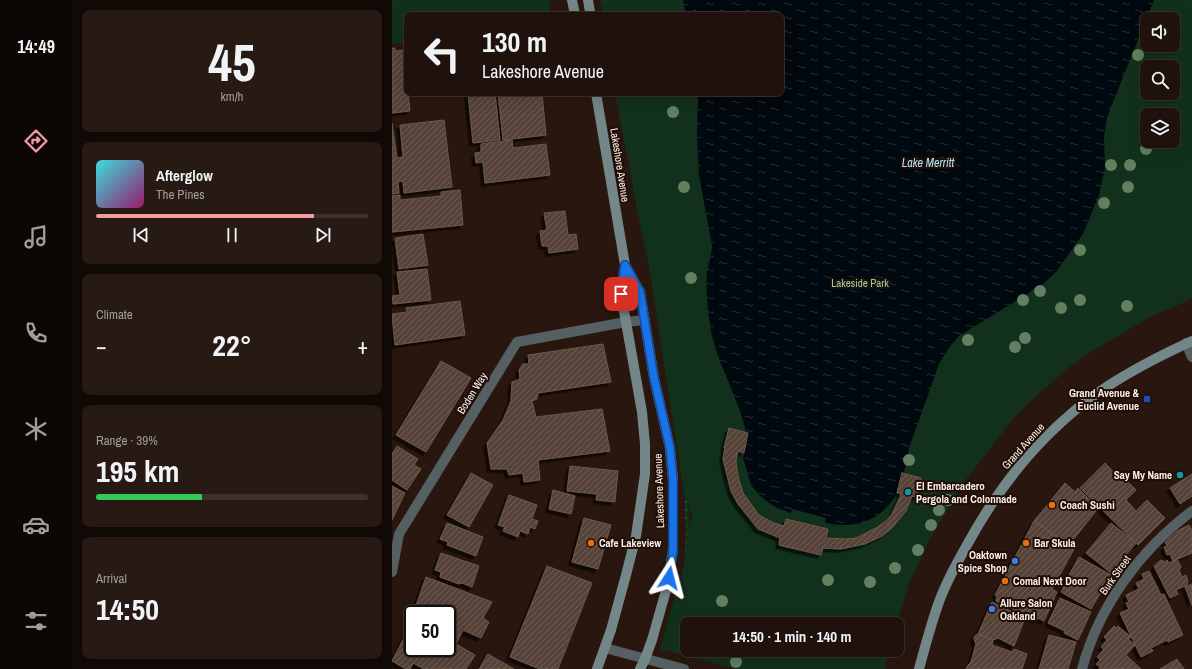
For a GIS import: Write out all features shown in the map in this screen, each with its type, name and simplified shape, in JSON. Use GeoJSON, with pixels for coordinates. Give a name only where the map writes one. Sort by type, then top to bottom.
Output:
{"type":"FeatureCollection","features":[{"type":"Feature","properties":{"kind":"main road"},"geometry":{"type":"LineString","coordinates":[[572,0],[574,12]]}},
{"type":"Feature","properties":{"kind":"main road"},"geometry":{"type":"LineString","coordinates":[[588,0],[590,12]]}},
{"type":"Feature","properties":{"kind":"main road","name":"Lakeshore Avenue"},"geometry":{"type":"LineString","coordinates":[[597,96],[625,265],[621,294],[642,412],[645,444],[645,474],[636,536],[605,648],[597,669]]}},
{"type":"Feature","properties":{"kind":"main road","name":"Lakeshore Avenue"},"geometry":{"type":"LineString","coordinates":[[625,265],[640,292],[654,378],[670,448],[673,480],[673,550],[668,587],[646,659],[640,669]]}},
{"type":"Feature","properties":{"kind":"main road","name":"Grand Avenue"},"geometry":{"type":"LineString","coordinates":[[919,669],[939,601],[955,567],[988,508],[1017,470],[1042,442],[1069,416],[1096,394],[1126,374],[1189,342]]}},
{"type":"Feature","properties":{"kind":"street","name":"Boden Way"},"geometry":{"type":"LineString","coordinates":[[392,572],[399,534],[517,342],[626,322],[645,320]]}},
{"type":"Feature","properties":{"kind":"street"},"geometry":{"type":"LineString","coordinates":[[1189,342],[1192,357]]}},
{"type":"Feature","properties":{"kind":"street","name":"Burk Street"},"geometry":{"type":"LineString","coordinates":[[1082,669],[1096,629],[1114,595],[1137,563],[1160,538],[1192,511]]}},
{"type":"Feature","properties":{"kind":"street"},"geometry":{"type":"LineString","coordinates":[[605,648],[684,669]]}},
{"type":"Feature","properties":{"kind":"green space"},"geometry":{"type":"Polygon","coordinates":[[[392,0],[549,0],[551,12],[404,12],[404,42],[392,44],[392,0]]]}},
{"type":"Feature","properties":{"kind":"green space","name":"Lake Merritt"},"geometry":{"type":"Polygon","coordinates":[[[600,0],[1192,0],[1192,299],[1150,317],[1089,353],[1072,365],[1038,394],[1013,419],[964,482],[932,535],[909,583],[899,617],[680,617],[680,654],[660,649],[684,565],[692,515],[684,494],[649,266],[616,96],[784,96],[784,12],[602,12],[600,0]]]}},
{"type":"Feature","properties":{"kind":"green space"},"geometry":{"type":"Polygon","coordinates":[[[684,500],[688,500],[690,531],[684,565],[686,531],[684,500]]]}},
{"type":"Feature","properties":{"kind":"green space","name":"Lake Merritt"},"geometry":{"type":"Polygon","coordinates":[[[691,657],[888,657],[885,669],[738,669],[691,657]]]}},
{"type":"Feature","properties":{"kind":"water","name":"Lake Merritt"},"geometry":{"type":"Polygon","coordinates":[[[683,0],[1154,0],[1149,12],[1140,12],[1140,35],[1107,117],[1104,137],[1105,168],[1099,195],[1083,234],[1056,272],[1042,285],[959,336],[951,345],[939,364],[909,448],[904,473],[902,473],[897,494],[878,515],[853,524],[844,525],[825,523],[826,518],[792,509],[791,513],[777,508],[759,495],[751,485],[743,458],[748,433],[746,432],[743,420],[713,340],[709,316],[707,273],[712,246],[699,175],[697,136],[698,96],[784,96],[784,12],[685,12],[683,0]]]}},
{"type":"Feature","properties":{"kind":"building"},"geometry":{"type":"Polygon","coordinates":[[[392,48],[395,48],[395,51],[404,50],[404,96],[408,96],[410,111],[392,113],[392,48]]]}},
{"type":"Feature","properties":{"kind":"building"},"geometry":{"type":"Polygon","coordinates":[[[468,96],[495,96],[500,140],[473,143],[468,96]]]}},
{"type":"Feature","properties":{"kind":"building"},"geometry":{"type":"Polygon","coordinates":[[[498,96],[542,96],[546,135],[503,140],[498,96]]]}},
{"type":"Feature","properties":{"kind":"building"},"geometry":{"type":"Polygon","coordinates":[[[444,120],[452,187],[404,193],[403,181],[398,182],[399,193],[392,194],[392,123],[397,158],[403,157],[400,125],[444,120]]]}},
{"type":"Feature","properties":{"kind":"building"},"geometry":{"type":"Polygon","coordinates":[[[512,140],[513,148],[546,144],[550,175],[485,183],[483,162],[476,163],[475,153],[481,152],[481,144],[512,140]]]}},
{"type":"Feature","properties":{"kind":"building"},"geometry":{"type":"Polygon","coordinates":[[[460,190],[463,225],[392,232],[392,196],[400,195],[400,200],[441,196],[441,192],[460,190]]]}},
{"type":"Feature","properties":{"kind":"building"},"geometry":{"type":"Polygon","coordinates":[[[565,211],[568,235],[576,234],[578,249],[549,253],[548,246],[542,246],[540,231],[547,230],[544,213],[565,211]]]}},
{"type":"Feature","properties":{"kind":"building"},"geometry":{"type":"Polygon","coordinates":[[[423,234],[428,265],[399,269],[395,238],[423,234]]]}},
{"type":"Feature","properties":{"kind":"building"},"geometry":{"type":"Polygon","coordinates":[[[427,269],[431,300],[393,304],[392,296],[400,295],[397,272],[427,269]]]}},
{"type":"Feature","properties":{"kind":"building"},"geometry":{"type":"Polygon","coordinates":[[[460,301],[465,335],[395,345],[392,314],[407,312],[406,308],[460,301]]]}},
{"type":"Feature","properties":{"kind":"building"},"geometry":{"type":"Polygon","coordinates":[[[603,344],[611,382],[538,393],[537,399],[532,401],[536,417],[602,409],[610,451],[538,460],[540,480],[524,482],[523,473],[509,475],[507,469],[491,469],[487,443],[503,420],[511,401],[512,382],[520,379],[519,370],[523,364],[529,364],[528,355],[603,344]]]}},
{"type":"Feature","properties":{"kind":"building"},"geometry":{"type":"Polygon","coordinates":[[[441,361],[471,378],[426,452],[396,435],[441,361]]]}},
{"type":"Feature","properties":{"kind":"building","name":"El Embarcadero Pergola and Colonnade"},"geometry":{"type":"Polygon","coordinates":[[[729,428],[748,433],[744,453],[738,451],[736,461],[738,476],[743,493],[759,515],[774,523],[784,526],[786,519],[828,529],[826,538],[856,538],[876,528],[886,521],[892,514],[901,493],[897,493],[902,473],[921,478],[917,497],[912,496],[906,511],[891,529],[882,536],[865,544],[841,549],[823,548],[821,555],[779,545],[780,538],[758,529],[738,504],[731,491],[723,459],[729,428]]]}},
{"type":"Feature","properties":{"kind":"building"},"geometry":{"type":"Polygon","coordinates":[[[397,446],[418,459],[414,465],[421,469],[407,490],[392,480],[392,454],[397,446]]]}},
{"type":"Feature","properties":{"kind":"building"},"geometry":{"type":"Polygon","coordinates":[[[1105,463],[1121,480],[1124,478],[1136,490],[1126,500],[1136,511],[1147,500],[1165,518],[1138,545],[1080,488],[1105,463]]]}},
{"type":"Feature","properties":{"kind":"building"},"geometry":{"type":"Polygon","coordinates":[[[570,466],[618,471],[615,502],[596,500],[597,494],[567,491],[570,466]]]}},
{"type":"Feature","properties":{"kind":"building"},"geometry":{"type":"Polygon","coordinates":[[[471,473],[493,485],[469,527],[447,515],[471,473]]]}},
{"type":"Feature","properties":{"kind":"building"},"geometry":{"type":"Polygon","coordinates":[[[1192,474],[1192,496],[1180,504],[1170,488],[1192,474]]]}},
{"type":"Feature","properties":{"kind":"building"},"geometry":{"type":"Polygon","coordinates":[[[1065,483],[1075,492],[1078,488],[1092,502],[1089,505],[1096,511],[1069,545],[1034,521],[1065,483]]]}},
{"type":"Feature","properties":{"kind":"building"},"geometry":{"type":"Polygon","coordinates":[[[392,486],[405,493],[392,520],[392,486]]]}},
{"type":"Feature","properties":{"kind":"building"},"geometry":{"type":"Polygon","coordinates":[[[553,490],[575,496],[571,514],[549,509],[553,490]]]}},
{"type":"Feature","properties":{"kind":"building"},"geometry":{"type":"Polygon","coordinates":[[[509,495],[537,505],[532,519],[538,521],[535,529],[530,527],[528,534],[520,531],[518,537],[503,531],[505,527],[498,525],[509,495]]]}},
{"type":"Feature","properties":{"kind":"building","name":"Cafe Lakeview"},"geometry":{"type":"Polygon","coordinates":[[[584,518],[611,525],[598,569],[572,562],[584,518]]]}},
{"type":"Feature","properties":{"kind":"building"},"geometry":{"type":"Polygon","coordinates":[[[1034,521],[1074,549],[1052,589],[1057,592],[1044,621],[1027,616],[1028,612],[1025,610],[1023,614],[996,601],[997,596],[995,595],[1034,521]]]}},
{"type":"Feature","properties":{"kind":"building"},"geometry":{"type":"Polygon","coordinates":[[[447,523],[483,537],[476,556],[447,545],[448,542],[440,539],[447,523]]]}},
{"type":"Feature","properties":{"kind":"building"},"geometry":{"type":"Polygon","coordinates":[[[1111,523],[1136,543],[1111,573],[1086,553],[1111,523]]]}},
{"type":"Feature","properties":{"kind":"building"},"geometry":{"type":"Polygon","coordinates":[[[1189,525],[1192,529],[1192,553],[1173,561],[1170,554],[1167,555],[1164,547],[1167,546],[1165,542],[1177,531],[1189,525]]]}},
{"type":"Feature","properties":{"kind":"building"},"geometry":{"type":"Polygon","coordinates":[[[441,553],[479,566],[472,587],[440,577],[441,572],[435,570],[441,553]]]}},
{"type":"Feature","properties":{"kind":"building"},"geometry":{"type":"Polygon","coordinates":[[[1079,557],[1111,575],[1091,609],[1061,592],[1079,557]]]}},
{"type":"Feature","properties":{"kind":"building"},"geometry":{"type":"Polygon","coordinates":[[[1177,559],[1181,567],[1179,570],[1182,577],[1186,575],[1188,581],[1187,585],[1176,590],[1178,594],[1170,598],[1154,566],[1161,560],[1165,562],[1167,560],[1169,563],[1177,559]]]}},
{"type":"Feature","properties":{"kind":"building"},"geometry":{"type":"Polygon","coordinates":[[[547,566],[592,583],[558,669],[540,669],[510,657],[547,566]]]}},
{"type":"Feature","properties":{"kind":"building"},"geometry":{"type":"Polygon","coordinates":[[[1149,571],[1161,595],[1164,594],[1183,635],[1168,642],[1167,640],[1151,648],[1153,651],[1141,657],[1120,613],[1129,609],[1126,603],[1129,602],[1126,595],[1139,589],[1136,583],[1144,579],[1142,574],[1149,571]]]}},
{"type":"Feature","properties":{"kind":"building"},"geometry":{"type":"Polygon","coordinates":[[[426,577],[492,602],[483,618],[489,622],[481,638],[463,630],[456,644],[456,605],[416,605],[426,577]]]}},
{"type":"Feature","properties":{"kind":"building"},"geometry":{"type":"Polygon","coordinates":[[[1192,584],[1192,605],[1185,587],[1192,584]]]}},
{"type":"Feature","properties":{"kind":"building"},"geometry":{"type":"Polygon","coordinates":[[[1060,598],[1091,612],[1078,640],[1064,633],[1065,631],[1048,623],[1060,598]]]}},
{"type":"Feature","properties":{"kind":"building"},"geometry":{"type":"Polygon","coordinates":[[[992,602],[1025,618],[1014,646],[998,638],[993,640],[978,634],[992,602]]]}},
{"type":"Feature","properties":{"kind":"building"},"geometry":{"type":"Polygon","coordinates":[[[1114,626],[1116,628],[1118,626],[1131,637],[1128,639],[1135,645],[1126,655],[1141,669],[1099,669],[1100,667],[1096,664],[1100,660],[1097,657],[1104,649],[1101,647],[1107,640],[1104,637],[1114,626]]]}},
{"type":"Feature","properties":{"kind":"building"},"geometry":{"type":"Polygon","coordinates":[[[978,634],[993,640],[992,645],[1012,652],[1014,649],[1027,654],[1022,669],[966,669],[971,662],[976,644],[974,639],[978,634]]]}},
{"type":"Feature","properties":{"kind":"building"},"geometry":{"type":"Polygon","coordinates":[[[1049,635],[1076,642],[1068,669],[1039,669],[1049,635]]]}},
{"type":"Feature","properties":{"kind":"building"},"geometry":{"type":"Polygon","coordinates":[[[404,638],[404,657],[456,657],[456,644],[475,655],[466,669],[424,669],[413,663],[410,669],[406,669],[392,661],[404,638]]]}},
{"type":"Feature","properties":{"kind":"building"},"geometry":{"type":"Polygon","coordinates":[[[488,654],[514,669],[479,669],[488,654]]]}},
{"type":"Feature","properties":{"kind":"building"},"geometry":{"type":"Polygon","coordinates":[[[1177,659],[1184,669],[1160,669],[1177,659]]]}},
{"type":"Feature","properties":{"kind":"place","name":"Grand Avenue & Euclid Avenue"},"geometry":{"type":"Point","coordinates":[1147,399]}},
{"type":"Feature","properties":{"kind":"place","name":"Say My Name"},"geometry":{"type":"Point","coordinates":[1180,475]}},
{"type":"Feature","properties":{"kind":"place","name":"El Embarcadero Pergola and Colonnade"},"geometry":{"type":"Point","coordinates":[908,492]}},
{"type":"Feature","properties":{"kind":"place","name":"Coach Sushi"},"geometry":{"type":"Point","coordinates":[1052,505]}},
{"type":"Feature","properties":{"kind":"place","name":"Cafe Lakeview"},"geometry":{"type":"Point","coordinates":[591,543]}},
{"type":"Feature","properties":{"kind":"place","name":"Bar Skula"},"geometry":{"type":"Point","coordinates":[1026,543]}},
{"type":"Feature","properties":{"kind":"place","name":"Oaktown Spice Shop"},"geometry":{"type":"Point","coordinates":[1015,561]}},
{"type":"Feature","properties":{"kind":"place","name":"Comal Next Door"},"geometry":{"type":"Point","coordinates":[1005,581]}},
{"type":"Feature","properties":{"kind":"place","name":"Allure Salon Oakland"},"geometry":{"type":"Point","coordinates":[992,609]}},
{"type":"Feature","properties":{"kind":"route"},"geometry":{"type":"LineString","coordinates":[[621,294],[625,265],[640,292],[654,378],[670,448],[673,480],[673,550],[669,578]]}},
{"type":"Feature","properties":{"kind":"park label","name":"Lakeside Park"},"geometry":{"type":"Point","coordinates":[860,283]}}]}
